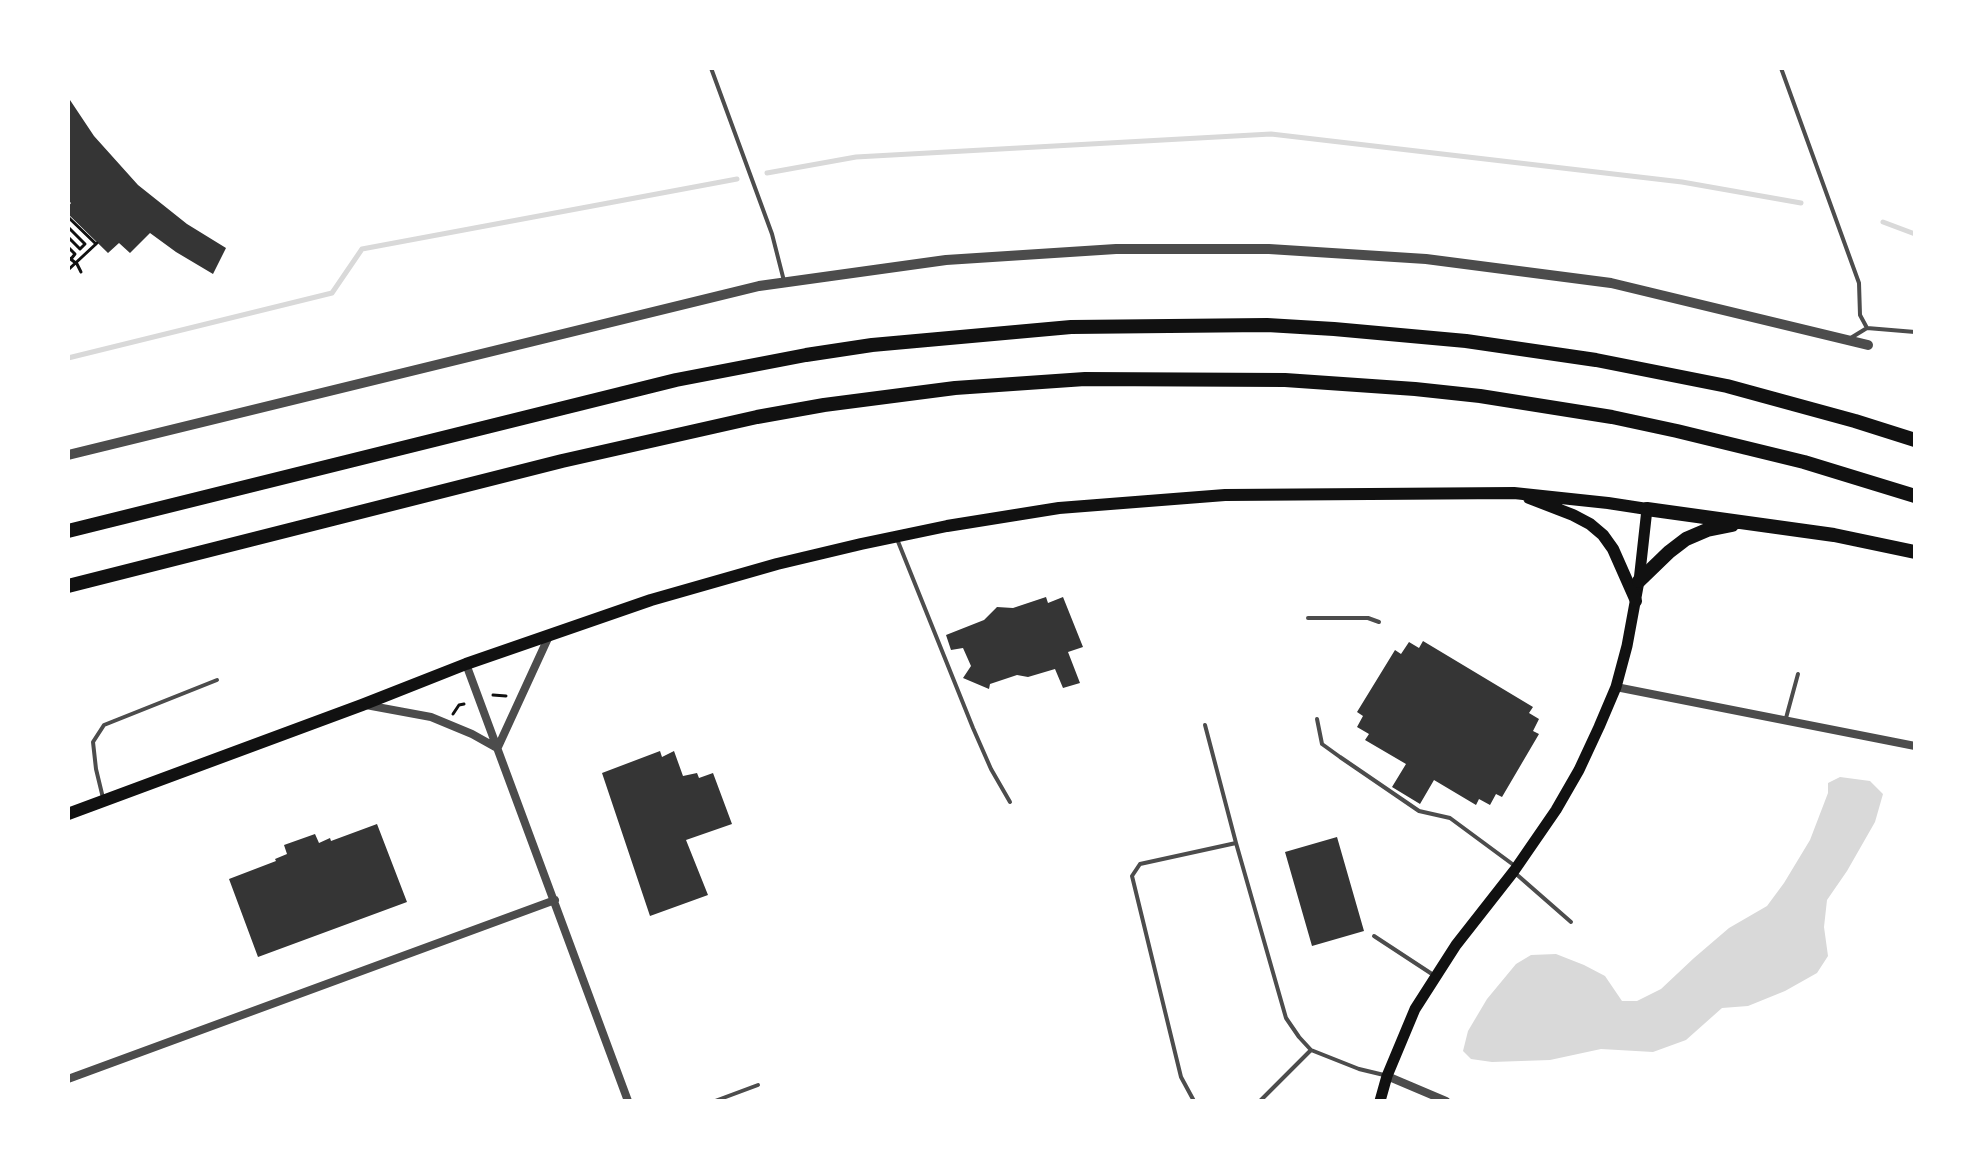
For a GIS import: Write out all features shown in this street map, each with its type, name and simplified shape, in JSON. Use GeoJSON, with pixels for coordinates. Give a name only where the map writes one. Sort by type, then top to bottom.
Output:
{"type":"FeatureCollection","features":[{"type":"Feature","properties":{"kind":"highway"},"geometry":{"type":"LineString","coordinates":[[68,531],[676,380],[872,345],[1071,327],[1267,325],[1466,341],[1596,360],[1727,386],[1915,440]]}},
{"type":"Feature","properties":{"kind":"highway"},"geometry":{"type":"LineString","coordinates":[[68,586],[562,461],[757,417],[955,388],[1072,379],[1285,380],[1480,396],[1612,417],[1677,431],[1804,462],[1915,496]]}},
{"type":"Feature","properties":{"kind":"highway"},"geometry":{"type":"LineString","coordinates":[[1647,509],[1834,535],[1915,552]]}},
{"type":"Feature","properties":{"kind":"highway"},"geometry":{"type":"LineString","coordinates":[[1639,581],[1686,539],[1707,530],[1744,522]]}},
{"type":"Feature","properties":{"kind":"main road"},"geometry":{"type":"LineString","coordinates":[[1514,493],[1573,515],[1603,535],[1613,549],[1636,601]]}},
{"type":"Feature","properties":{"kind":"main road"},"geometry":{"type":"LineString","coordinates":[[68,814],[466,664],[697,585],[896,536],[1059,508],[1198,496],[1514,493],[1647,509],[1639,581],[1627,646],[1616,687],[1579,770],[1556,810],[1435,976],[1415,1009],[1380,1101]]}},
{"type":"Feature","properties":{"kind":"street"},"geometry":{"type":"LineString","coordinates":[[68,455],[759,286],[946,260],[1116,249],[1269,249],[1426,259],[1611,283],[1868,345]]}},
{"type":"Feature","properties":{"kind":"street"},"geometry":{"type":"LineString","coordinates":[[498,748],[549,635]]}},
{"type":"Feature","properties":{"kind":"street"},"geometry":{"type":"LineString","coordinates":[[466,664],[628,1101]]}},
{"type":"Feature","properties":{"kind":"street"},"geometry":{"type":"LineString","coordinates":[[1616,687],[1915,746]]}},
{"type":"Feature","properties":{"kind":"street"},"geometry":{"type":"LineString","coordinates":[[362,705],[431,717],[498,748]]}},
{"type":"Feature","properties":{"kind":"street"},"geometry":{"type":"LineString","coordinates":[[68,1079],[555,900]]}},
{"type":"Feature","properties":{"kind":"street"},"geometry":{"type":"LineString","coordinates":[[1387,1076],[1446,1101]]}},
{"type":"Feature","properties":{"kind":"lane"},"geometry":{"type":"LineString","coordinates":[[711,68],[767,219],[784,283]]}},
{"type":"Feature","properties":{"kind":"lane"},"geometry":{"type":"LineString","coordinates":[[1781,68],[1859,283],[1860,315],[1867,328]]}},
{"type":"Feature","properties":{"kind":"lane"},"geometry":{"type":"LineString","coordinates":[[1847,340],[1867,328],[1915,332]]}},
{"type":"Feature","properties":{"kind":"lane"},"geometry":{"type":"LineString","coordinates":[[896,536],[979,742],[1010,802]]}},
{"type":"Feature","properties":{"kind":"lane"},"geometry":{"type":"LineString","coordinates":[[1308,618],[1368,618],[1379,622]]}},
{"type":"Feature","properties":{"kind":"lane"},"geometry":{"type":"LineString","coordinates":[[1785,721],[1798,674]]}},
{"type":"Feature","properties":{"kind":"lane"},"geometry":{"type":"LineString","coordinates":[[104,800],[93,742],[104,725],[217,680]]}},
{"type":"Feature","properties":{"kind":"lane"},"geometry":{"type":"LineString","coordinates":[[1317,719],[1322,744],[1419,811],[1450,818],[1515,869],[1571,922]]}},
{"type":"Feature","properties":{"kind":"lane"},"geometry":{"type":"LineString","coordinates":[[1205,725],[1286,1018],[1311,1050],[1359,1069],[1387,1076]]}},
{"type":"Feature","properties":{"kind":"lane"},"geometry":{"type":"LineString","coordinates":[[1194,1101],[1181,1077],[1132,876],[1140,864],[1236,843]]}},
{"type":"Feature","properties":{"kind":"lane"},"geometry":{"type":"LineString","coordinates":[[1374,936],[1435,976]]}},
{"type":"Feature","properties":{"kind":"lane"},"geometry":{"type":"LineString","coordinates":[[1260,1101],[1311,1050]]}},
{"type":"Feature","properties":{"kind":"lane"},"geometry":{"type":"LineString","coordinates":[[715,1101],[758,1085]]}},
{"type":"Feature","properties":{"kind":"path"},"geometry":{"type":"LineString","coordinates":[[68,217],[97,244],[68,270]]}},
{"type":"Feature","properties":{"kind":"path"},"geometry":{"type":"LineString","coordinates":[[68,227],[85,244],[80,249],[68,237]]}},
{"type":"Feature","properties":{"kind":"path"},"geometry":{"type":"LineString","coordinates":[[68,247],[75,254],[70,258],[81,272]]}},
{"type":"Feature","properties":{"kind":"path"},"geometry":{"type":"LineString","coordinates":[[493,695],[506,696]]}},
{"type":"Feature","properties":{"kind":"path"},"geometry":{"type":"LineString","coordinates":[[453,714],[459,705],[464,704]]}},
{"type":"Feature","properties":{"kind":"shaded area"},"geometry":{"type":"Polygon","coordinates":[[[1840,777],[1870,781],[1883,794],[1875,822],[1827,900],[1824,927],[1828,956],[1817,973],[1785,991],[1748,1006],[1722,1008],[1686,1040],[1653,1052],[1601,1049],[1550,1060],[1492,1062],[1471,1059],[1463,1051],[1468,1031],[1487,999],[1516,964],[1531,955],[1556,954],[1584,965],[1605,976],[1622,1001],[1637,1001],[1661,989],[1729,928],[1767,906],[1810,840],[1828,793],[1828,783],[1840,777]]]}},
{"type":"Feature","properties":{"kind":"building"},"geometry":{"type":"Polygon","coordinates":[[[68,97],[94,136],[138,185],[187,224],[226,248],[213,274],[150,233],[130,253],[119,243],[108,253],[68,214],[71,203],[68,200],[68,97]]]}},
{"type":"Feature","properties":{"kind":"building"},"geometry":{"type":"Polygon","coordinates":[[[1046,597],[1048,603],[1063,597],[1083,647],[1068,652],[1080,683],[1063,688],[1055,669],[1028,677],[1017,675],[990,684],[989,689],[963,678],[971,666],[963,648],[951,650],[946,635],[984,620],[997,607],[1013,608],[1046,597]]]}},
{"type":"Feature","properties":{"kind":"building"},"geometry":{"type":"Polygon","coordinates":[[[1423,641],[1533,707],[1529,713],[1539,719],[1533,731],[1539,734],[1502,797],[1496,794],[1490,805],[1479,799],[1476,805],[1434,780],[1420,804],[1392,787],[1406,764],[1365,740],[1369,734],[1357,727],[1363,716],[1357,712],[1395,650],[1401,654],[1409,642],[1419,648],[1423,641]]]}},
{"type":"Feature","properties":{"kind":"building"},"geometry":{"type":"Polygon","coordinates":[[[660,751],[662,757],[674,751],[683,776],[697,773],[699,778],[713,773],[732,824],[686,840],[708,895],[650,916],[602,773],[660,751]]]}},
{"type":"Feature","properties":{"kind":"building"},"geometry":{"type":"Polygon","coordinates":[[[377,824],[407,902],[258,957],[229,879],[276,861],[287,854],[284,845],[315,834],[319,843],[330,838],[331,841],[377,824]]]}},
{"type":"Feature","properties":{"kind":"building"},"geometry":{"type":"Polygon","coordinates":[[[1337,837],[1364,931],[1312,946],[1285,852],[1337,837]]]}},
{"type":"Feature","properties":{"kind":"waterway"},"geometry":{"type":"LineString","coordinates":[[767,173],[856,157],[1271,134],[1682,182],[1801,203]]}},
{"type":"Feature","properties":{"kind":"waterway"},"geometry":{"type":"LineString","coordinates":[[68,358],[332,293],[362,249],[737,179]]}},
{"type":"Feature","properties":{"kind":"waterway"},"geometry":{"type":"LineString","coordinates":[[1883,222],[1915,234]]}}]}
